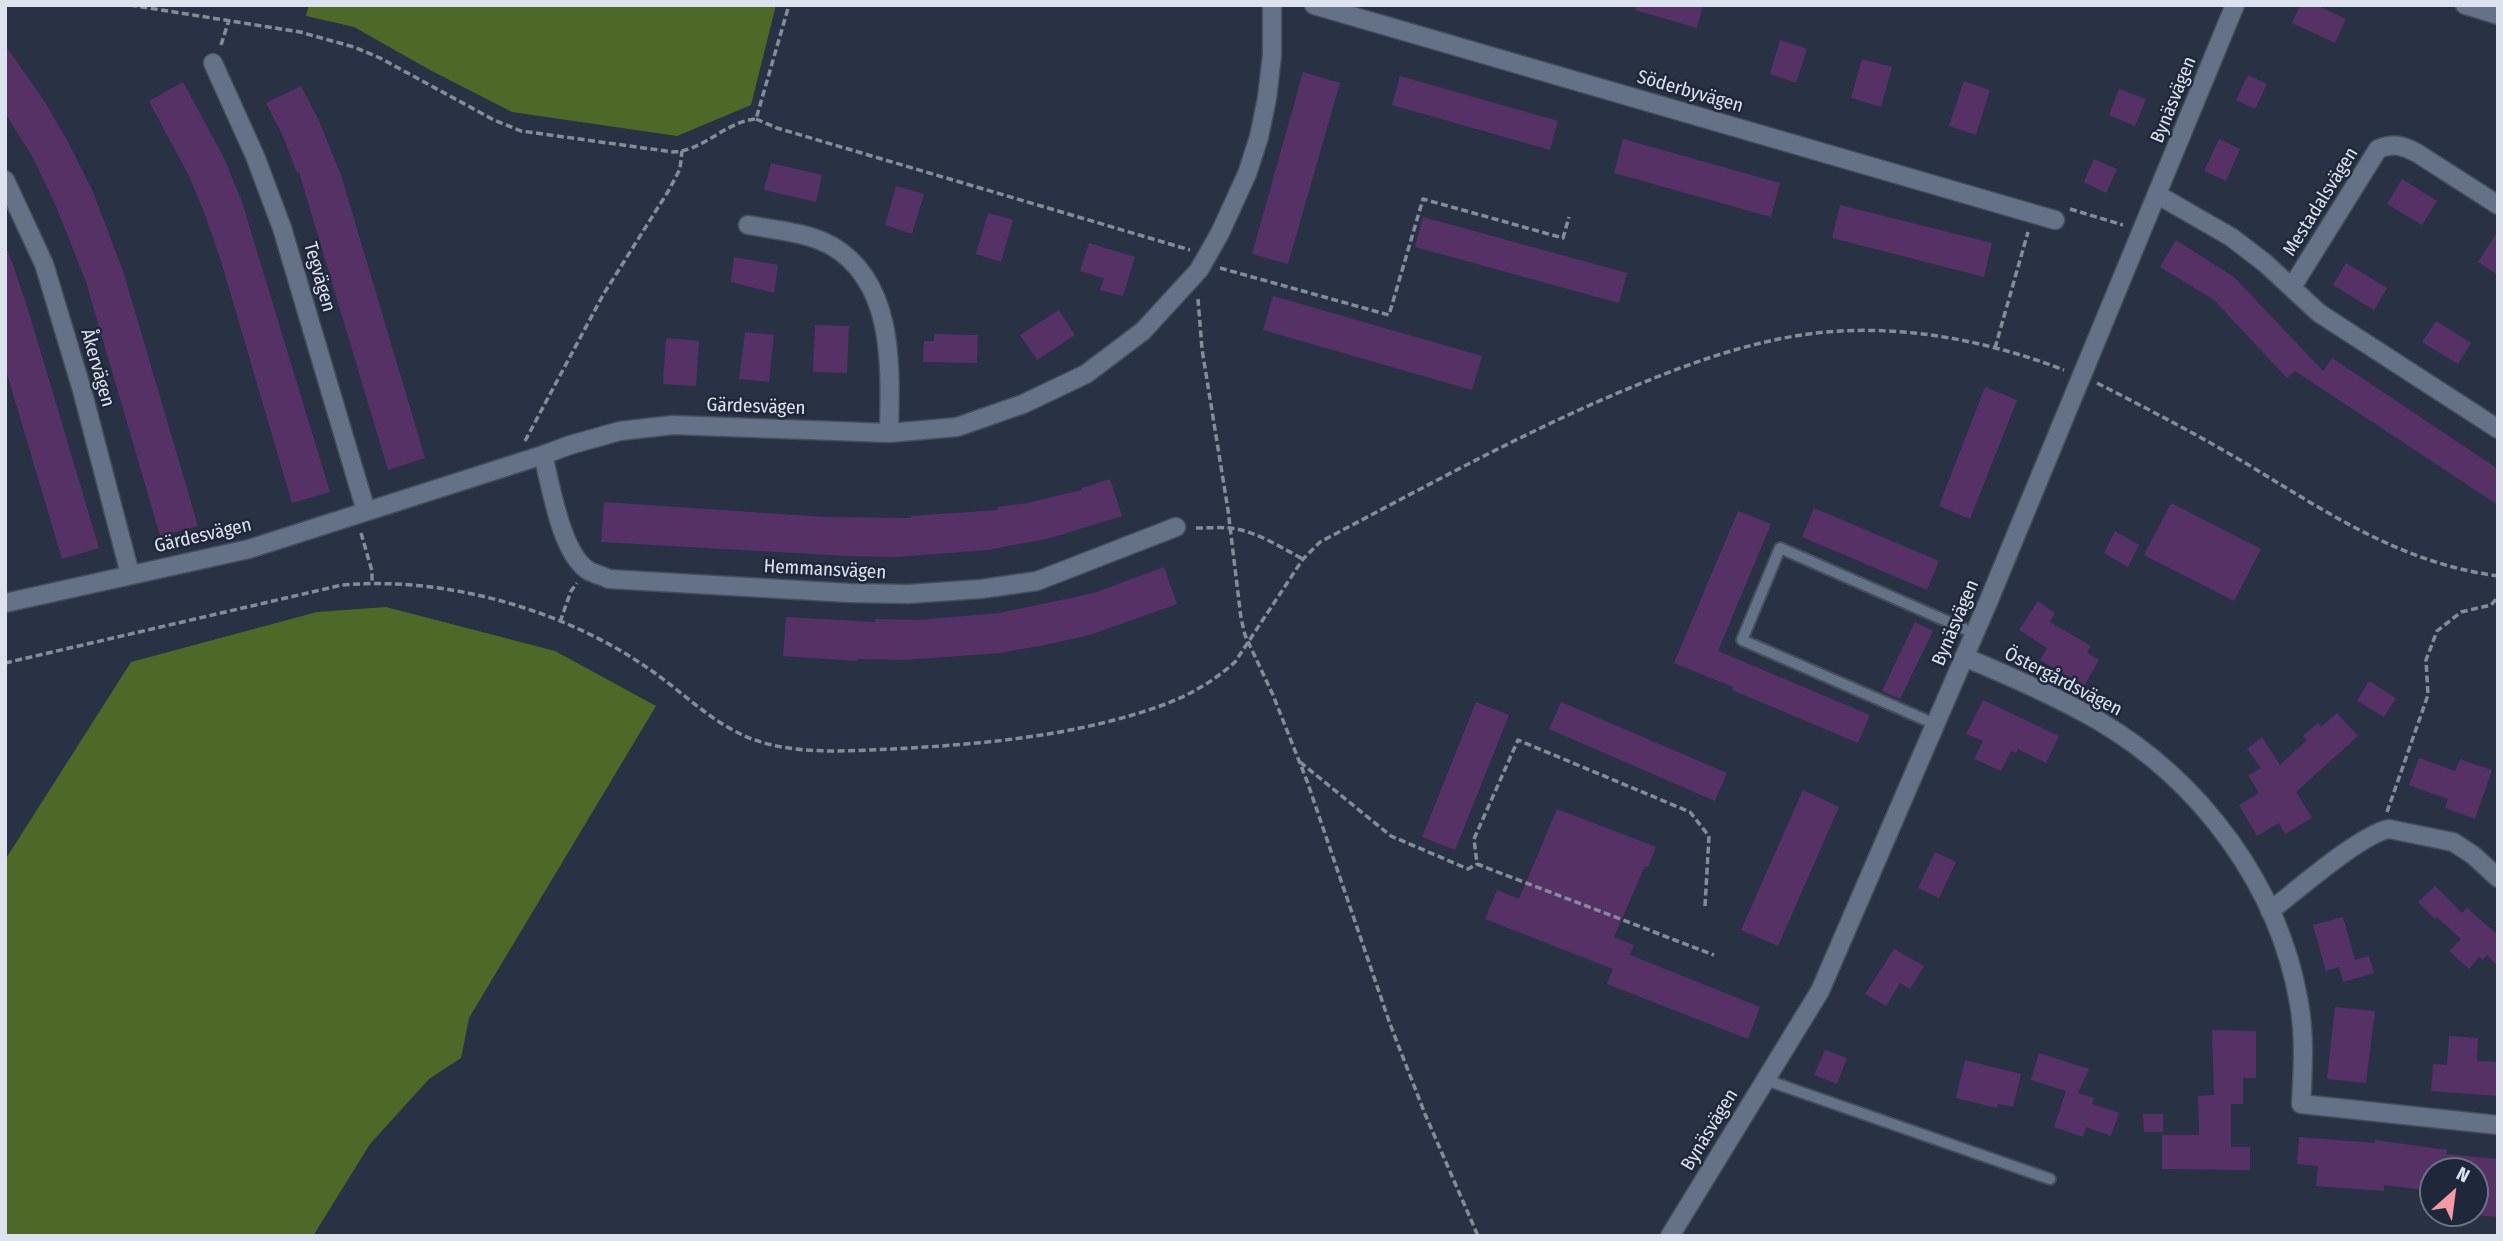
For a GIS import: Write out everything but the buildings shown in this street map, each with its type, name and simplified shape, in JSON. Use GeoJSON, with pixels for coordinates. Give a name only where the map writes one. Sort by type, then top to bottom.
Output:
{"type":"FeatureCollection","features":[{"type":"Feature","properties":{"kind":"street","name":"Gärdesvägen"},"geometry":{"type":"LineString","coordinates":[[5,603],[130,573],[249,549],[620,431],[673,425],[889,433],[957,427],[1023,404],[1086,374],[1143,331],[1199,270],[1210,263],[1247,174],[1259,137],[1272,55],[1272,5]]}},
{"type":"Feature","properties":{"kind":"street","name":"Söderbyvägen"},"geometry":{"type":"LineString","coordinates":[[1314,5],[2055,220]]}},
{"type":"Feature","properties":{"kind":"street","name":"Bynäsvägen"},"geometry":{"type":"LineString","coordinates":[[1670,1236],[1820,991],[2143,233],[2235,5]]}},
{"type":"Feature","properties":{"kind":"street"},"geometry":{"type":"LineString","coordinates":[[2465,5],[2498,15]]}},
{"type":"Feature","properties":{"kind":"street","name":"Tegvägen"},"geometry":{"type":"LineString","coordinates":[[213,63],[255,156],[282,228],[361,512]]}},
{"type":"Feature","properties":{"kind":"street","name":"Mestadalsvägen"},"geometry":{"type":"LineString","coordinates":[[2292,287],[2378,149],[2392,144],[2405,147],[2498,205]]}},
{"type":"Feature","properties":{"kind":"street","name":"Åkervägen"},"geometry":{"type":"LineString","coordinates":[[5,180],[44,264],[82,390],[130,573]]}},
{"type":"Feature","properties":{"kind":"street","name":"Mestadalsvägen"},"geometry":{"type":"LineString","coordinates":[[2158,195],[2231,237],[2265,263],[2319,313],[2498,429]]}},
{"type":"Feature","properties":{"kind":"street"},"geometry":{"type":"LineString","coordinates":[[748,225],[807,236],[832,246],[856,265],[872,290],[884,321],[890,359],[889,433]]}},
{"type":"Feature","properties":{"kind":"street"},"geometry":{"type":"LineString","coordinates":[[536,458],[563,532],[574,555],[587,570]]}},
{"type":"Feature","properties":{"kind":"street","name":"Hemmansvägen"},"geometry":{"type":"LineString","coordinates":[[587,570],[609,579],[850,593],[908,594],[981,589],[1037,581],[1176,527]]}},
{"type":"Feature","properties":{"kind":"street","name":"Östergårdsvägen"},"geometry":{"type":"LineString","coordinates":[[1964,657],[2100,722],[2167,772],[2222,828],[2243,859],[2281,933],[2292,969],[2304,1049],[2301,1104],[2498,1125]]}},
{"type":"Feature","properties":{"kind":"street"},"geometry":{"type":"LineString","coordinates":[[2270,911],[2361,842],[2381,831],[2398,830],[2453,842],[2473,855],[2498,878]]}},
{"type":"Feature","properties":{"kind":"lane"},"geometry":{"type":"LineString","coordinates":[[1935,724],[1742,640],[1780,548],[1974,633]]}},
{"type":"Feature","properties":{"kind":"lane"},"geometry":{"type":"LineString","coordinates":[[1766,1080],[2050,1179]]}},
{"type":"Feature","properties":{"kind":"path"},"geometry":{"type":"LineString","coordinates":[[131,5],[300,32],[354,47],[405,70],[494,120],[521,131],[682,151],[741,123],[756,119],[777,128],[1177,245],[1210,263],[1389,316],[1423,199],[1563,238],[1569,217]]}},
{"type":"Feature","properties":{"kind":"path"},"geometry":{"type":"LineString","coordinates":[[756,119],[789,5]]}},
{"type":"Feature","properties":{"kind":"path"},"geometry":{"type":"LineString","coordinates":[[213,63],[229,20]]}},
{"type":"Feature","properties":{"kind":"path"},"geometry":{"type":"LineString","coordinates":[[536,458],[524,444],[526,438],[603,295],[670,190],[680,169],[682,151]]}},
{"type":"Feature","properties":{"kind":"path"},"geometry":{"type":"LineString","coordinates":[[2055,220],[2059,209],[2068,208],[2143,233]]}},
{"type":"Feature","properties":{"kind":"path"},"geometry":{"type":"LineString","coordinates":[[1995,348],[2033,214]]}},
{"type":"Feature","properties":{"kind":"path"},"geometry":{"type":"LineString","coordinates":[[1187,284],[1198,299],[1202,349],[1241,618],[1248,642],[1300,762],[1390,1024],[1429,1125],[1478,1236]]}},
{"type":"Feature","properties":{"kind":"path"},"geometry":{"type":"LineString","coordinates":[[5,663],[342,585],[372,582],[415,584],[475,594],[560,622],[627,655],[708,714],[750,738],[772,746],[844,750],[945,746],[1002,741],[1064,731],[1146,711],[1213,680],[1235,662],[1303,559],[1320,542],[1514,440],[1647,381],[1720,354],[1783,338],[1844,331],[1888,331],[1938,336],[1995,348],[2046,363],[2082,377],[2197,436],[2343,523],[2379,541],[2438,562],[2498,576]]}},
{"type":"Feature","properties":{"kind":"path"},"geometry":{"type":"LineString","coordinates":[[361,512],[372,582]]}},
{"type":"Feature","properties":{"kind":"path"},"geometry":{"type":"LineString","coordinates":[[1176,527],[1230,528],[1265,539],[1303,559]]}},
{"type":"Feature","properties":{"kind":"path"},"geometry":{"type":"LineString","coordinates":[[560,622],[571,591],[587,570]]}},
{"type":"Feature","properties":{"kind":"path"},"geometry":{"type":"LineString","coordinates":[[2381,831],[2428,695],[2426,660],[2437,631],[2461,612],[2491,605],[2498,597]]}},
{"type":"Feature","properties":{"kind":"path"},"geometry":{"type":"LineString","coordinates":[[1477,864],[1474,839],[1518,740],[1690,812],[1709,836],[1705,906]]}},
{"type":"Feature","properties":{"kind":"path"},"geometry":{"type":"LineString","coordinates":[[1300,762],[1391,836],[1468,869],[1477,864],[1714,954]]}},
{"type":"Feature","properties":{"kind":"green space"},"geometry":{"type":"Polygon","coordinates":[[[309,5],[776,5],[751,105],[677,136],[512,112],[354,27],[306,16],[309,5]]]}},
{"type":"Feature","properties":{"kind":"green space"},"geometry":{"type":"Polygon","coordinates":[[[386,607],[555,651],[656,706],[469,1018],[461,1058],[429,1079],[370,1144],[313,1236],[5,1236],[5,860],[131,662],[317,612],[386,607]]]}}]}
